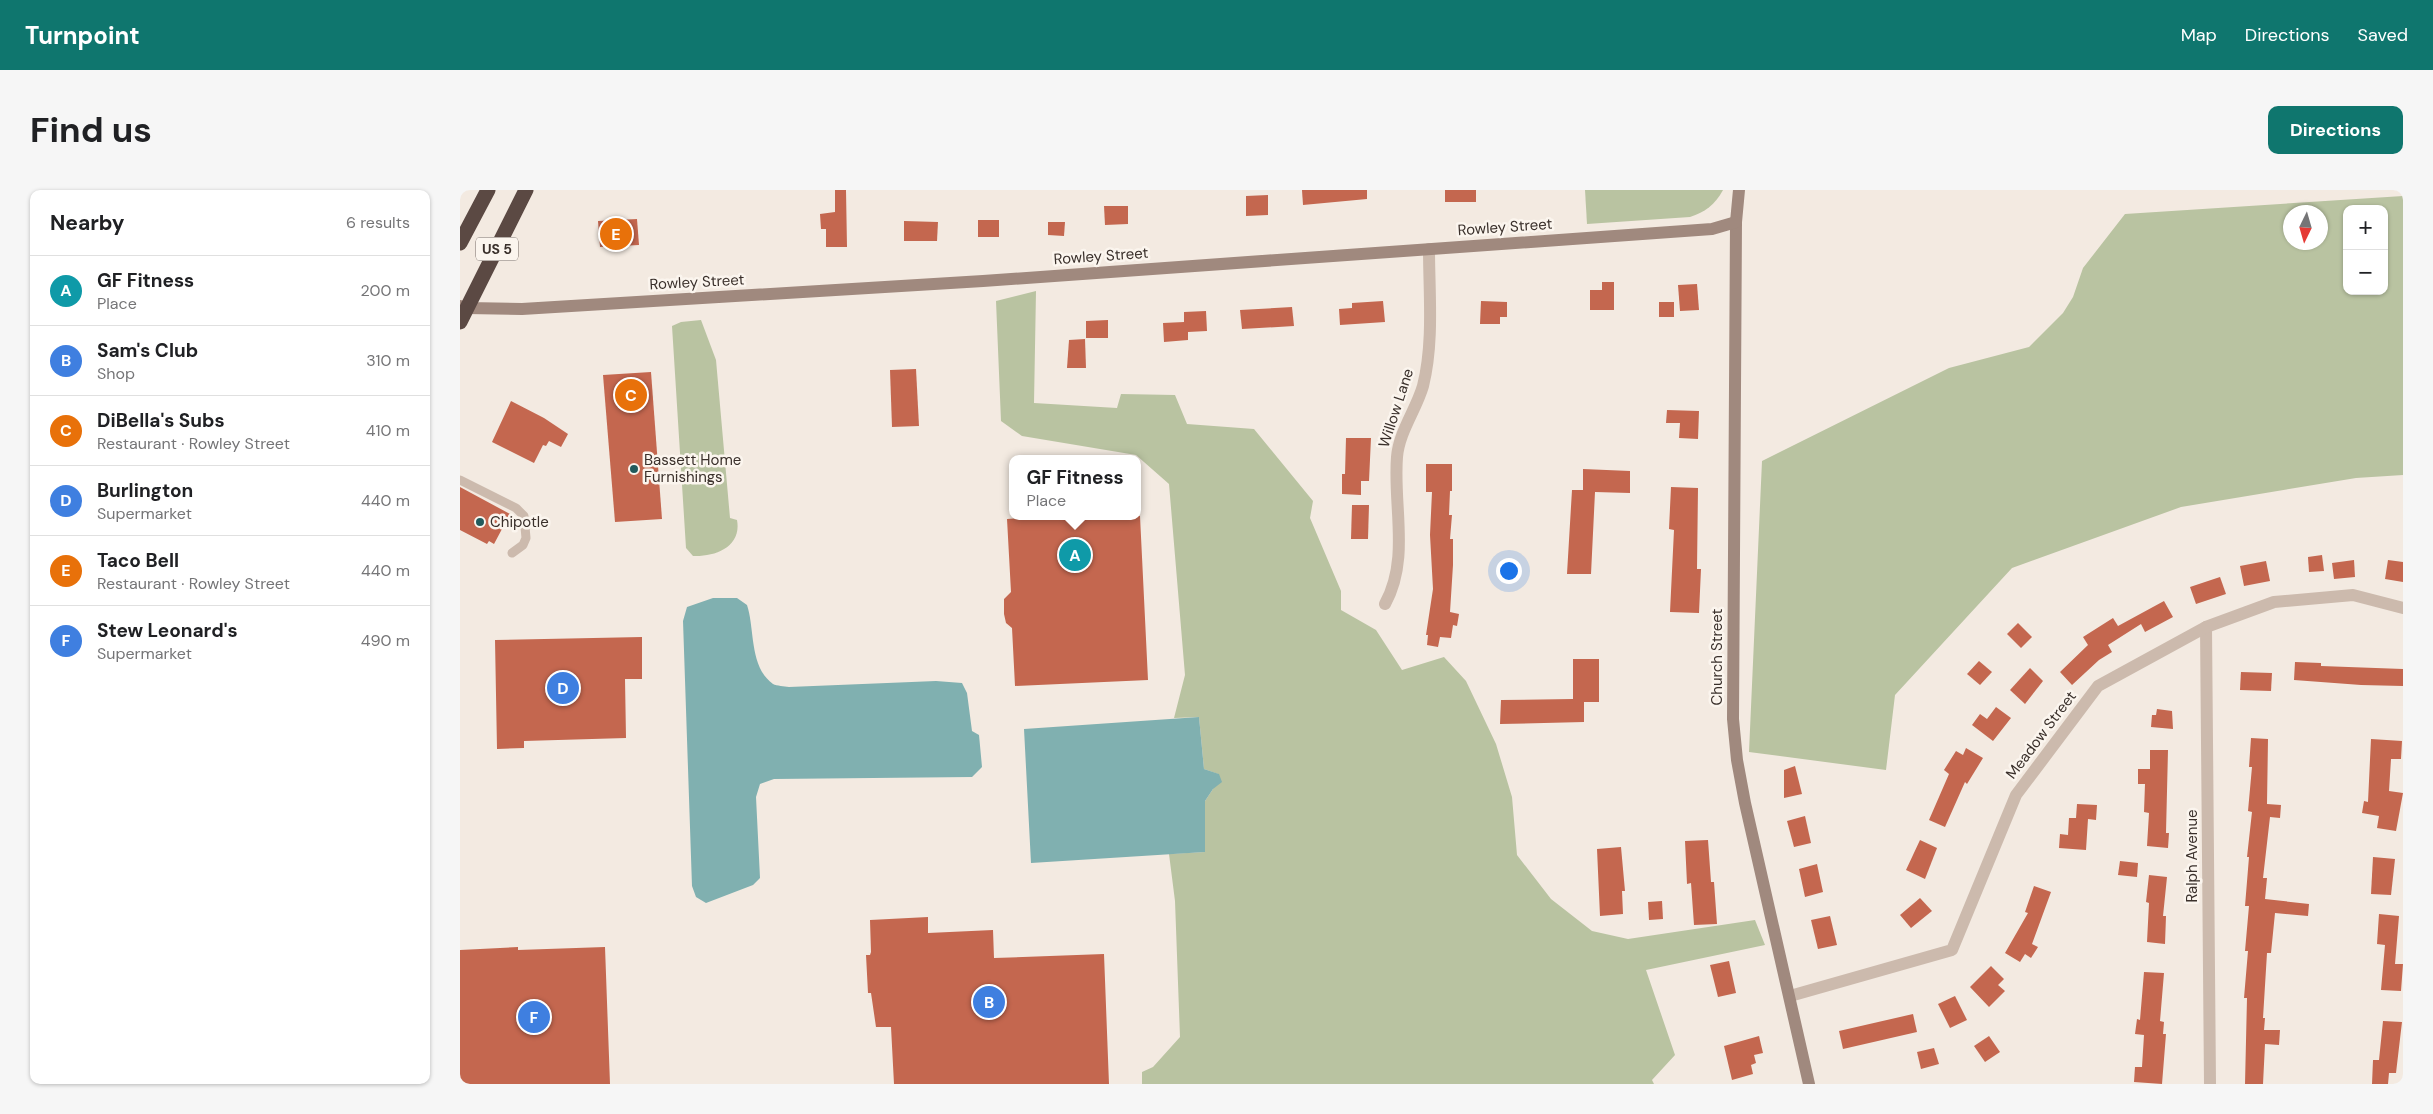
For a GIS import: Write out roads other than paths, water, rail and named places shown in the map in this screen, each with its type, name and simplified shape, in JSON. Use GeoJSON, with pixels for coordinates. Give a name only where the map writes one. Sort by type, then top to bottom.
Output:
{"type":"FeatureCollection","features":[{"type":"Feature","properties":{"kind":"highway","name":"US 5"},"geometry":{"type":"LineString","coordinates":[[460,243],[488,190]]}},
{"type":"Feature","properties":{"kind":"highway","name":"US 5"},"geometry":{"type":"LineString","coordinates":[[460,322],[464,307],[526,190]]}},
{"type":"Feature","properties":{"kind":"street","name":"Church Street"},"geometry":{"type":"LineString","coordinates":[[1740,190],[1736,222],[1733,719],[1737,760],[1809,1084]]}},
{"type":"Feature","properties":{"kind":"street","name":"Rowley Street"},"geometry":{"type":"LineString","coordinates":[[464,307],[532,308],[954,283],[1712,229],[1736,222]]}},
{"type":"Feature","properties":{"kind":"street","name":"Willow Lane"},"geometry":{"type":"LineString","coordinates":[[1385,604],[1394,588],[1398,563],[1397,457],[1402,437],[1422,388],[1428,363],[1430,249]]}},
{"type":"Feature","properties":{"kind":"street","name":"Meadow Street"},"geometry":{"type":"LineString","coordinates":[[1790,996],[1952,950],[2016,795],[2098,686],[2206,627],[2274,602],[2353,595],[2403,608]]}},
{"type":"Feature","properties":{"kind":"street","name":"Ralph Avenue"},"geometry":{"type":"LineString","coordinates":[[2206,627],[2210,1084]]}},
{"type":"Feature","properties":{"kind":"lane"},"geometry":{"type":"LineString","coordinates":[[460,480],[516,508],[524,516],[526,538],[523,545],[512,552]]}},
{"type":"Feature","properties":{"kind":"water"},"geometry":{"type":"Polygon","coordinates":[[[713,598],[737,598],[747,605],[756,658],[765,677],[775,685],[789,687],[936,681],[962,683],[967,693],[972,731],[979,735],[982,767],[972,777],[774,779],[760,784],[756,797],[760,878],[753,885],[706,903],[696,897],[692,886],[683,621],[687,607],[713,598]]]}},
{"type":"Feature","properties":{"kind":"water"},"geometry":{"type":"Polygon","coordinates":[[[1199,717],[1204,769],[1219,774],[1222,782],[1213,789],[1205,801],[1205,852],[1031,863],[1024,729],[1199,717]]]}},
{"type":"Feature","properties":{"kind":"place","name":"Taco Bell"},"geometry":{"type":"Point","coordinates":[616,234]}},
{"type":"Feature","properties":{"kind":"place","name":"DiBella's Subs"},"geometry":{"type":"Point","coordinates":[631,395]}},
{"type":"Feature","properties":{"kind":"place","name":"Bassett Home Furnishings"},"geometry":{"type":"Point","coordinates":[634,469]}},
{"type":"Feature","properties":{"kind":"place","name":"Chipotle"},"geometry":{"type":"Point","coordinates":[480,522]}},
{"type":"Feature","properties":{"kind":"place","name":"GF Fitness"},"geometry":{"type":"Point","coordinates":[1075,555]}},
{"type":"Feature","properties":{"kind":"place","name":"Burlington"},"geometry":{"type":"Point","coordinates":[563,688]}},
{"type":"Feature","properties":{"kind":"place","name":"Sam's Club"},"geometry":{"type":"Point","coordinates":[989,1002]}},
{"type":"Feature","properties":{"kind":"place","name":"Stew Leonard's"},"geometry":{"type":"Point","coordinates":[534,1017]}}]}
